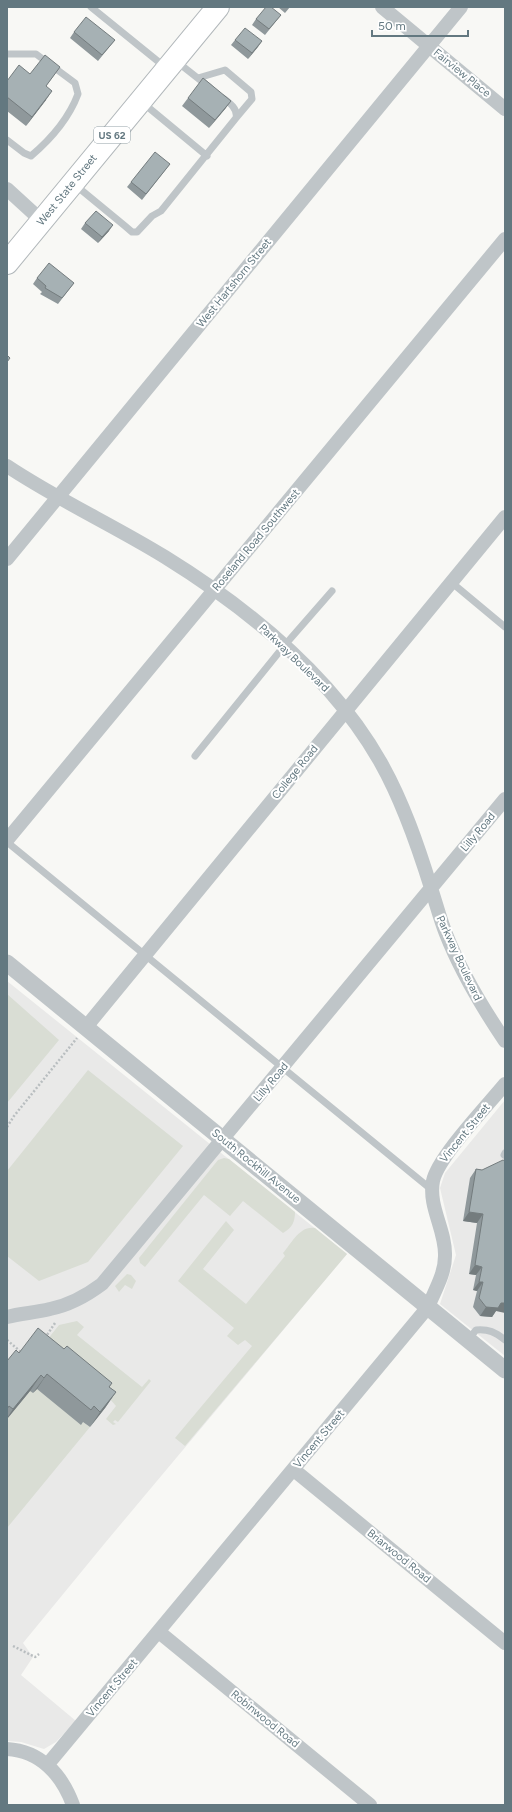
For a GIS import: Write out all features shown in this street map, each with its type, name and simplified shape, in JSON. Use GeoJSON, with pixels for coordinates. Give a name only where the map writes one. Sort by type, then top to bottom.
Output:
{"type":"FeatureCollection","features":[{"type":"Feature","properties":{"kind":"highway","name":"West State Street"},"geometry":{"type":"LineString","coordinates":[[7,263],[218,7]]}},
{"type":"Feature","properties":{"kind":"street","name":"Fairview Place"},"geometry":{"type":"LineString","coordinates":[[382,7],[505,109]]}},
{"type":"Feature","properties":{"kind":"street","name":"West Hartshorn Street"},"geometry":{"type":"LineString","coordinates":[[7,559],[461,7]]}},
{"type":"Feature","properties":{"kind":"street"},"geometry":{"type":"LineString","coordinates":[[8,193],[42,220]]}},
{"type":"Feature","properties":{"kind":"street","name":"Roseland Road Southwest"},"geometry":{"type":"LineString","coordinates":[[7,841],[505,239]]}},
{"type":"Feature","properties":{"kind":"street","name":"Parkway Boulevard"},"geometry":{"type":"LineString","coordinates":[[7,466],[57,498],[164,556],[214,590],[258,623],[323,682],[374,751],[400,800],[446,935],[467,979],[505,1041]]}},
{"type":"Feature","properties":{"kind":"street","name":"College Road"},"geometry":{"type":"LineString","coordinates":[[86,1027],[505,517]]}},
{"type":"Feature","properties":{"kind":"street","name":"Lilly Road"},"geometry":{"type":"LineString","coordinates":[[7,1317],[49,1310],[69,1304],[83,1298],[102,1284],[224,1140],[505,799]]}},
{"type":"Feature","properties":{"kind":"street","name":"South Rockhill Avenue"},"geometry":{"type":"LineString","coordinates":[[7,963],[505,1370]]}},
{"type":"Feature","properties":{"kind":"street","name":"Vincent Street"},"geometry":{"type":"LineString","coordinates":[[48,1764],[428,1307],[442,1276],[445,1256],[432,1190],[435,1175],[439,1165],[505,1084]]}},
{"type":"Feature","properties":{"kind":"street","name":"Briarwood Road"},"geometry":{"type":"LineString","coordinates":[[294,1470],[505,1642]]}},
{"type":"Feature","properties":{"kind":"street","name":"Robinwood Road"},"geometry":{"type":"LineString","coordinates":[[159,1632],[370,1805]]}},
{"type":"Feature","properties":{"kind":"street"},"geometry":{"type":"LineString","coordinates":[[7,1749],[25,1753],[48,1764],[62,1780],[73,1805]]}},
{"type":"Feature","properties":{"kind":"lane"},"geometry":{"type":"LineString","coordinates":[[91,7],[171,64],[198,78],[232,105],[237,114],[236,118]]}},
{"type":"Feature","properties":{"kind":"lane"},"geometry":{"type":"LineString","coordinates":[[7,140],[24,153],[32,156],[45,144],[73,107],[78,94],[75,83],[36,54],[8,55]]}},
{"type":"Feature","properties":{"kind":"lane"},"geometry":{"type":"LineString","coordinates":[[72,183],[132,232],[137,232],[152,216],[161,211],[252,99],[251,92],[225,70],[198,78]]}},
{"type":"Feature","properties":{"kind":"lane"},"geometry":{"type":"LineString","coordinates":[[140,101],[207,156]]}},
{"type":"Feature","properties":{"kind":"lane"},"geometry":{"type":"LineString","coordinates":[[451,582],[505,627]]}},
{"type":"Feature","properties":{"kind":"lane"},"geometry":{"type":"LineString","coordinates":[[195,756],[284,646],[332,591]]}},
{"type":"Feature","properties":{"kind":"lane"},"geometry":{"type":"LineString","coordinates":[[7,841],[432,1190]]}},
{"type":"Feature","properties":{"kind":"lane"},"geometry":{"type":"LineString","coordinates":[[468,1340],[476,1330],[485,1329],[492,1330],[505,1340]]}},
{"type":"Feature","properties":{"kind":"path"},"geometry":{"type":"LineString","coordinates":[[7,1127],[14,1116],[86,1027]]}},
{"type":"Feature","properties":{"kind":"path"},"geometry":{"type":"LineString","coordinates":[[44,1339],[55,1323]]}},
{"type":"Feature","properties":{"kind":"path"},"geometry":{"type":"LineString","coordinates":[[7,1340],[21,1352]]}},
{"type":"Feature","properties":{"kind":"path"},"geometry":{"type":"LineString","coordinates":[[13,1646],[35,1657],[39,1654]]}},
{"type":"Feature","properties":{"kind":"shaded area"},"geometry":{"type":"Polygon","coordinates":[[[7,981],[347,1254],[23,1643],[33,1657],[21,1675],[76,1721],[56,1742],[44,1749],[21,1742],[7,1741],[7,981]]]}},
{"type":"Feature","properties":{"kind":"shaded area"},"geometry":{"type":"Polygon","coordinates":[[[7,994],[59,1040],[7,1103],[7,994]]]}},
{"type":"Feature","properties":{"kind":"shaded area"},"geometry":{"type":"Polygon","coordinates":[[[88,1070],[183,1146],[88,1262],[39,1281],[7,1256],[7,1171],[88,1070]]]}},
{"type":"Feature","properties":{"kind":"shaded area"},"geometry":{"type":"Polygon","coordinates":[[[505,1100],[505,1356],[440,1304],[456,1255],[440,1188],[445,1173],[505,1100]]]}},
{"type":"Feature","properties":{"kind":"shaded area"},"geometry":{"type":"Polygon","coordinates":[[[224,1158],[229,1159],[295,1212],[294,1222],[291,1227],[283,1233],[243,1201],[230,1216],[204,1195],[145,1267],[140,1263],[139,1258],[218,1160],[224,1158]]]}},
{"type":"Feature","properties":{"kind":"shaded area"},"geometry":{"type":"Polygon","coordinates":[[[226,1221],[234,1230],[203,1269],[246,1304],[285,1256],[283,1253],[296,1236],[305,1229],[315,1228],[347,1254],[185,1446],[175,1438],[252,1346],[245,1340],[238,1345],[227,1336],[234,1328],[178,1281],[226,1221]]]}},
{"type":"Feature","properties":{"kind":"shaded area"},"geometry":{"type":"Polygon","coordinates":[[[127,1274],[131,1275],[136,1281],[132,1289],[125,1285],[119,1292],[115,1286],[127,1274]]]}},
{"type":"Feature","properties":{"kind":"shaded area"},"geometry":{"type":"Polygon","coordinates":[[[77,1321],[84,1327],[77,1335],[142,1387],[149,1379],[151,1381],[118,1422],[115,1420],[113,1422],[116,1424],[113,1425],[106,1419],[116,1406],[109,1398],[43,1345],[59,1325],[77,1321]]]}},
{"type":"Feature","properties":{"kind":"shaded area"},"geometry":{"type":"Polygon","coordinates":[[[37,1389],[90,1427],[7,1528],[7,1419],[30,1391],[37,1389]]]}},
{"type":"Feature","properties":{"kind":"building"},"geometry":{"type":"Polygon","coordinates":[[[266,7],[271,7],[281,15],[269,29],[256,19],[266,7]]]}},
{"type":"Feature","properties":{"kind":"building"},"geometry":{"type":"Polygon","coordinates":[[[86,17],[115,40],[102,55],[74,32],[86,17]]]}},
{"type":"Feature","properties":{"kind":"building"},"geometry":{"type":"Polygon","coordinates":[[[245,28],[262,41],[252,53],[235,40],[245,28]]]}},
{"type":"Feature","properties":{"kind":"building"},"geometry":{"type":"Polygon","coordinates":[[[45,55],[60,67],[46,86],[52,91],[32,117],[7,97],[7,81],[19,65],[30,74],[45,55]]]}},
{"type":"Feature","properties":{"kind":"building"},"geometry":{"type":"Polygon","coordinates":[[[203,78],[231,101],[215,120],[188,98],[203,78]]]}},
{"type":"Feature","properties":{"kind":"building"},"geometry":{"type":"Polygon","coordinates":[[[155,152],[170,164],[146,194],[131,182],[155,152]]]}},
{"type":"Feature","properties":{"kind":"building"},"geometry":{"type":"Polygon","coordinates":[[[96,211],[113,225],[102,237],[85,223],[96,211]]]}},
{"type":"Feature","properties":{"kind":"building"},"geometry":{"type":"Polygon","coordinates":[[[49,263],[74,283],[62,298],[45,288],[46,286],[37,278],[49,263]]]}},
{"type":"Feature","properties":{"kind":"building"},"geometry":{"type":"Polygon","coordinates":[[[7,355],[10,358],[7,362],[7,355]]]}},
{"type":"Feature","properties":{"kind":"building"},"geometry":{"type":"Polygon","coordinates":[[[503,1160],[505,1161],[505,1303],[501,1303],[498,1308],[486,1307],[479,1298],[483,1282],[479,1282],[482,1267],[475,1265],[483,1214],[469,1212],[476,1169],[482,1170],[503,1160]]]}},
{"type":"Feature","properties":{"kind":"building"},"geometry":{"type":"Polygon","coordinates":[[[38,1328],[64,1349],[67,1346],[112,1383],[109,1387],[116,1392],[100,1412],[94,1406],[91,1410],[47,1374],[44,1378],[41,1375],[13,1409],[9,1406],[7,1409],[7,1361],[16,1350],[19,1353],[38,1328]]]}}]}
